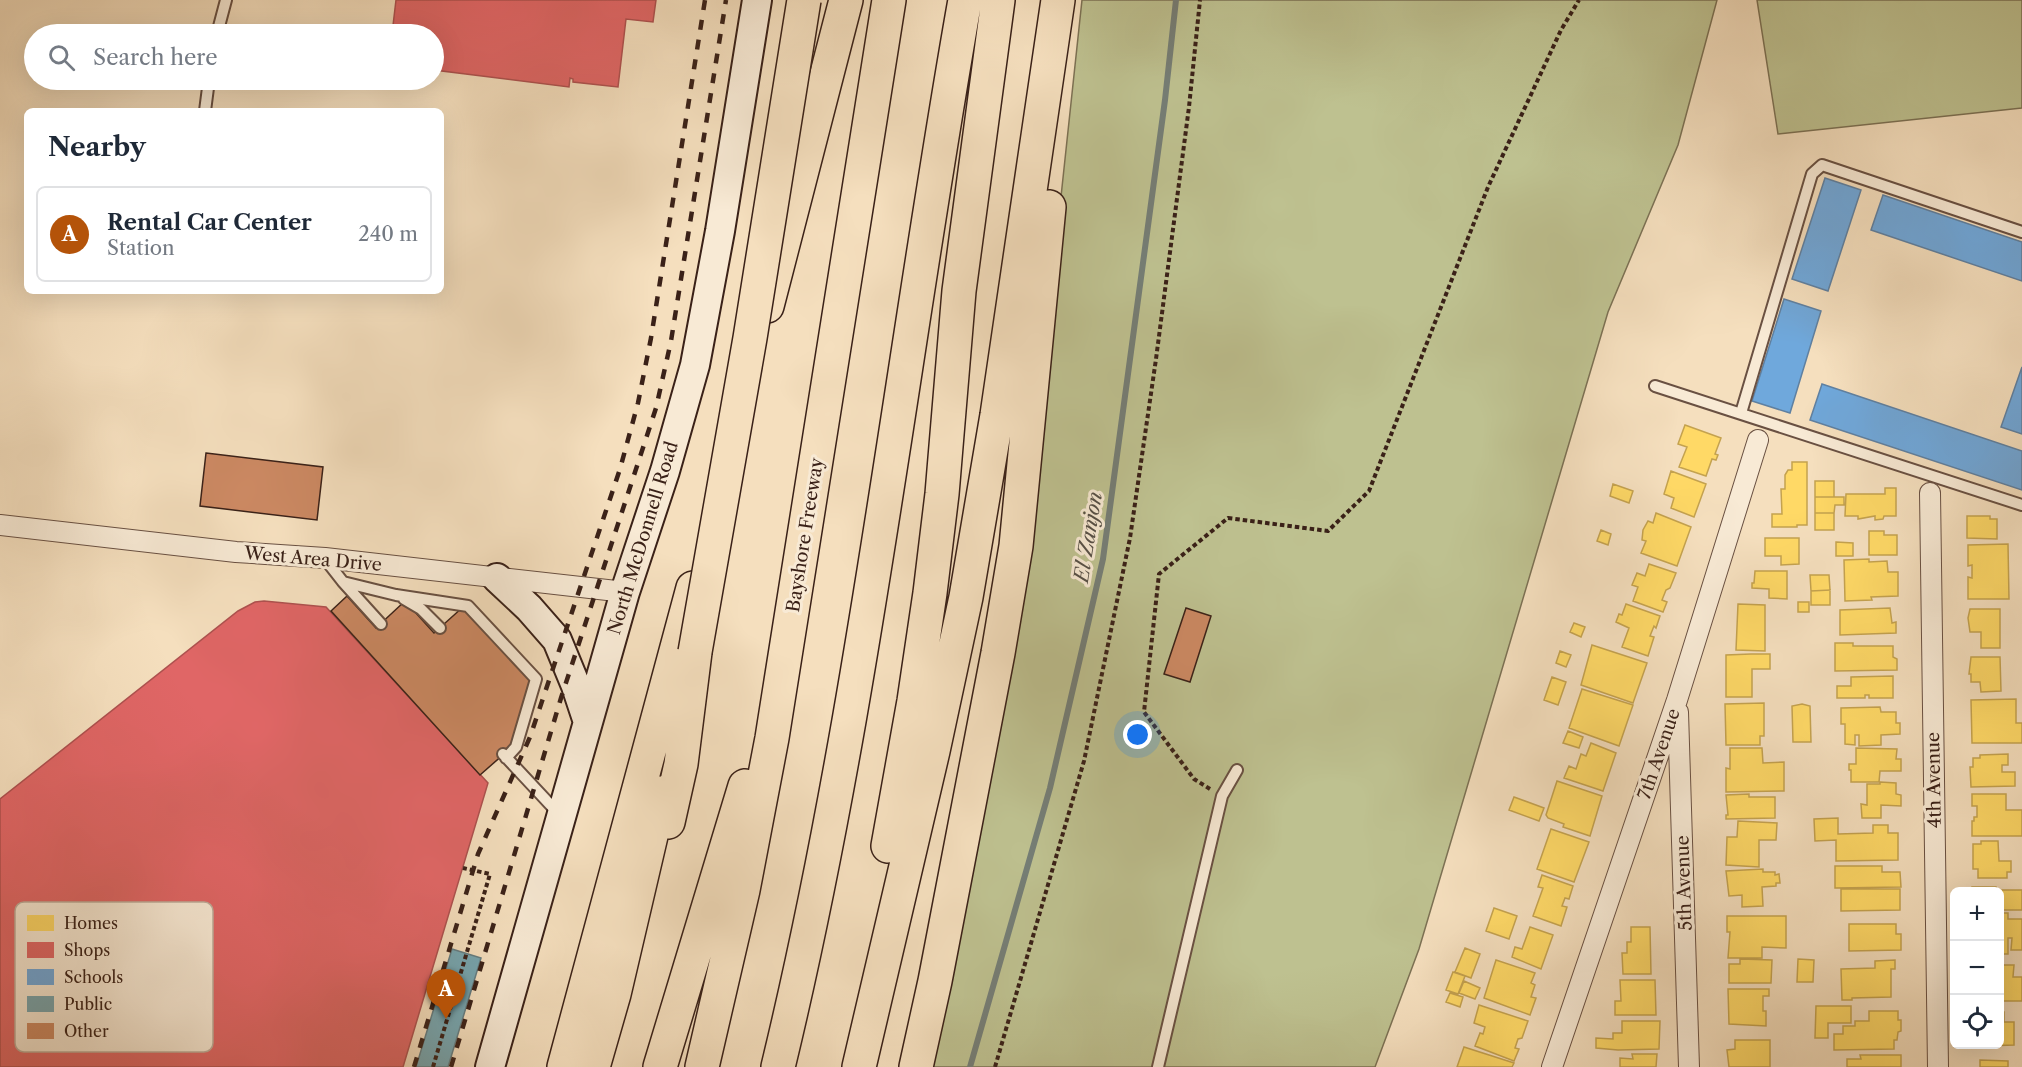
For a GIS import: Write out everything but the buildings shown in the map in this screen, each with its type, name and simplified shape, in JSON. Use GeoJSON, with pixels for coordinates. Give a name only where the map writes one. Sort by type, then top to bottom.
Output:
{"type":"FeatureCollection","features":[{"type":"Feature","properties":{"kind":"highway"},"geometry":{"type":"LineString","coordinates":[[607,1067],[628,995],[681,764],[695,652],[750,338],[804,0]]}},
{"type":"Feature","properties":{"kind":"highway"},"geometry":{"type":"LineString","coordinates":[[564,1067],[675,656],[825,88],[846,0]]}},
{"type":"Feature","properties":{"kind":"highway","name":"Bayshore Freeway"},"geometry":{"type":"LineString","coordinates":[[702,1067],[745,880],[785,655],[889,0]]}},
{"type":"Feature","properties":{"kind":"highway"},"geometry":{"type":"LineString","coordinates":[[778,1067],[811,925],[840,778],[965,0]]}},
{"type":"Feature","properties":{"kind":"highway"},"geometry":{"type":"LineString","coordinates":[[837,1067],[891,833],[914,701],[942,494],[963,255],[998,0]]}},
{"type":"Feature","properties":{"kind":"highway"},"geometry":{"type":"LineString","coordinates":[[859,1067],[933,751],[966,597],[997,415],[1058,0]]}},
{"type":"Feature","properties":{"kind":"highway"},"geometry":{"type":"LineString","coordinates":[[916,1067],[936,981],[1016,546],[1067,0]]}},
{"type":"Feature","properties":{"kind":"highway"},"geometry":{"type":"LineString","coordinates":[[593,1067],[614,994],[695,652]]}},
{"type":"Feature","properties":{"kind":"highway"},"geometry":{"type":"LineString","coordinates":[[894,1067],[975,753],[998,653]]}},
{"type":"Feature","properties":{"kind":"highway"},"geometry":{"type":"LineString","coordinates":[[660,1067],[699,932],[785,655]]}},
{"type":"Feature","properties":{"kind":"street","name":"North McDonnell Road"},"geometry":{"type":"LineString","coordinates":[[490,1067],[625,592],[665,471],[695,364],[720,231],[757,0]]}},
{"type":"Feature","properties":{"kind":"street","name":"7th Avenue"},"geometry":{"type":"LineString","coordinates":[[1552,1067],[1677,700],[1758,440]]}},
{"type":"Feature","properties":{"kind":"street","name":"4th Avenue"},"geometry":{"type":"LineString","coordinates":[[1930,493],[1938,1067]]}},
{"type":"Feature","properties":{"kind":"street","name":"West Area Drive"},"geometry":{"type":"LineString","coordinates":[[0,525],[236,552],[325,558],[625,592]]}},
{"type":"Feature","properties":{"kind":"street"},"geometry":{"type":"LineString","coordinates":[[497,579],[529,608],[557,640],[588,722]]}},
{"type":"Feature","properties":{"kind":"street","name":"5th Avenue"},"geometry":{"type":"LineString","coordinates":[[1677,700],[1689,1067]]}},
{"type":"Feature","properties":{"kind":"lane"},"geometry":{"type":"LineString","coordinates":[[220,24],[226,0]]}},
{"type":"Feature","properties":{"kind":"lane"},"geometry":{"type":"LineString","coordinates":[[205,108],[208,90]]}},
{"type":"Feature","properties":{"kind":"lane"},"geometry":{"type":"LineString","coordinates":[[1741,413],[1812,174],[1822,165],[2022,232]]}},
{"type":"Feature","properties":{"kind":"lane"},"geometry":{"type":"LineString","coordinates":[[1655,386],[2022,505]]}},
{"type":"Feature","properties":{"kind":"lane"},"geometry":{"type":"LineString","coordinates":[[325,558],[343,582],[381,624]]}},
{"type":"Feature","properties":{"kind":"lane"},"geometry":{"type":"LineString","coordinates":[[343,582],[396,595],[468,606],[536,679],[516,747],[504,756],[561,817]]}},
{"type":"Feature","properties":{"kind":"lane"},"geometry":{"type":"LineString","coordinates":[[396,595],[422,609],[440,628]]}},
{"type":"Feature","properties":{"kind":"lane"},"geometry":{"type":"LineString","coordinates":[[1158,1067],[1222,796],[1237,770]]}},
{"type":"Feature","properties":{"kind":"path"},"geometry":{"type":"LineString","coordinates":[[995,1067],[1084,761],[1130,538],[1180,175],[1200,0]]}},
{"type":"Feature","properties":{"kind":"path"},"geometry":{"type":"LineString","coordinates":[[1222,796],[1194,779],[1144,712],[1159,574],[1228,518],[1328,531],[1369,491],[1488,187],[1561,30],[1579,0]]}},
{"type":"Feature","properties":{"kind":"path"},"geometry":{"type":"LineString","coordinates":[[433,1067],[490,874],[462,867]]}},
{"type":"Feature","properties":{"kind":"green space"},"geometry":{"type":"Polygon","coordinates":[[[1082,0],[1717,0],[1678,145],[1608,312],[1419,949],[1375,1067],[904,1067],[1025,534],[1082,0]]]}},
{"type":"Feature","properties":{"kind":"green space"},"geometry":{"type":"Polygon","coordinates":[[[1757,0],[2022,0],[2022,108],[1778,134],[1757,0]]]}},
{"type":"Feature","properties":{"kind":"waterway","name":"El Zanjon"},"geometry":{"type":"LineString","coordinates":[[970,1067],[1050,788],[1103,559],[1165,100],[1176,0]]}},
{"type":"Feature","properties":{"kind":"railway"},"geometry":{"type":"LineString","coordinates":[[414,1067],[478,854],[530,737],[620,469],[638,403],[651,338],[705,0]]}},
{"type":"Feature","properties":{"kind":"railway"},"geometry":{"type":"LineString","coordinates":[[451,1067],[561,698],[656,408],[671,341],[726,0]]}},
{"type":"Feature","properties":{"kind":"place","name":"Rental Car Center"},"geometry":{"type":"Point","coordinates":[446,1019]}}]}
